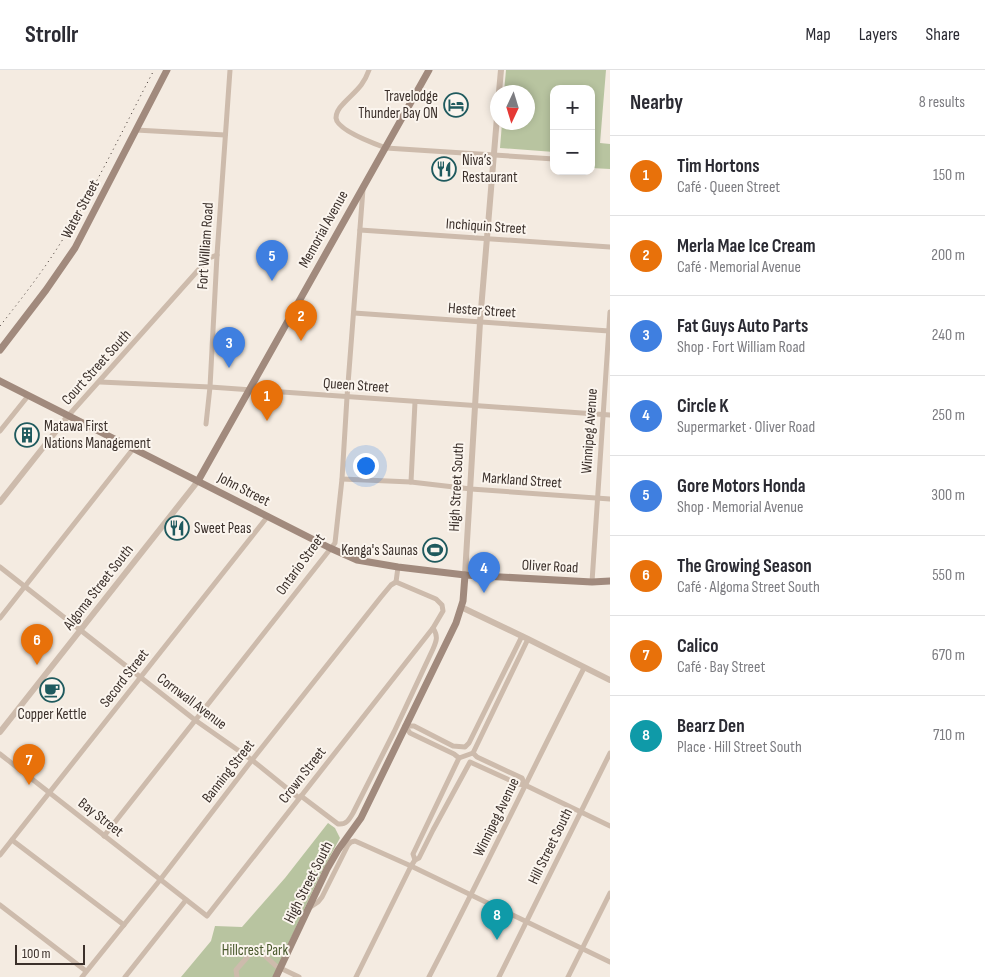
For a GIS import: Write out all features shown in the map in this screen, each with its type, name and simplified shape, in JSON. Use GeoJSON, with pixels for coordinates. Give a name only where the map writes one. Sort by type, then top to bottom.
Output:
{"type":"FeatureCollection","features":[{"type":"Feature","properties":{"kind":"main road","name":"Water Street"},"geometry":{"type":"LineString","coordinates":[[0,350],[46,290],[75,248],[167,70]]}},
{"type":"Feature","properties":{"kind":"main road","name":"Memorial Avenue"},"geometry":{"type":"LineString","coordinates":[[198,481],[429,70]]}},
{"type":"Feature","properties":{"kind":"main road","name":"John Street"},"geometry":{"type":"LineString","coordinates":[[0,381],[330,548],[357,560],[398,568]]}},
{"type":"Feature","properties":{"kind":"main road","name":"Oliver Road"},"geometry":{"type":"LineString","coordinates":[[398,568],[465,575],[592,582],[610,581]]}},
{"type":"Feature","properties":{"kind":"main road","name":"High Street South"},"geometry":{"type":"LineString","coordinates":[[276,977],[327,870],[338,850],[361,818],[456,623],[462,607],[465,575]]}},
{"type":"Feature","properties":{"kind":"street","name":"Fort William Road"},"geometry":{"type":"LineString","coordinates":[[206,424],[210,388],[230,70]]}},
{"type":"Feature","properties":{"kind":"street"},"geometry":{"type":"LineString","coordinates":[[369,70],[366,80],[355,94],[342,105],[336,116],[339,123],[368,142],[386,148],[550,158]]}},
{"type":"Feature","properties":{"kind":"street"},"geometry":{"type":"LineString","coordinates":[[500,85],[501,70]]}},
{"type":"Feature","properties":{"kind":"street"},"geometry":{"type":"LineString","coordinates":[[136,130],[226,135]]}},
{"type":"Feature","properties":{"kind":"street","name":"High Street South"},"geometry":{"type":"LineString","coordinates":[[465,575],[474,406],[495,130]]}},
{"type":"Feature","properties":{"kind":"street","name":"Ontario Street"},"geometry":{"type":"LineString","coordinates":[[104,836],[335,543],[342,479],[363,186]]}},
{"type":"Feature","properties":{"kind":"street","name":"Inchiquin Street"},"geometry":{"type":"LineString","coordinates":[[360,230],[610,247]]}},
{"type":"Feature","properties":{"kind":"street","name":"Court Street South"},"geometry":{"type":"LineString","coordinates":[[0,502],[68,416],[208,258],[217,255]]}},
{"type":"Feature","properties":{"kind":"street","name":"Winnipeg Avenue"},"geometry":{"type":"LineString","coordinates":[[592,582],[610,312]]}},
{"type":"Feature","properties":{"kind":"street","name":"Hester Street"},"geometry":{"type":"LineString","coordinates":[[354,313],[609,331]]}},
{"type":"Feature","properties":{"kind":"street","name":"Queen Street"},"geometry":{"type":"LineString","coordinates":[[100,382],[610,415]]}},
{"type":"Feature","properties":{"kind":"street"},"geometry":{"type":"LineString","coordinates":[[0,432],[28,396]]}},
{"type":"Feature","properties":{"kind":"street"},"geometry":{"type":"LineString","coordinates":[[411,482],[415,402]]}},
{"type":"Feature","properties":{"kind":"street"},"geometry":{"type":"LineString","coordinates":[[0,618],[134,449]]}},
{"type":"Feature","properties":{"kind":"street","name":"Markland Street"},"geometry":{"type":"LineString","coordinates":[[342,479],[411,482],[610,499]]}},
{"type":"Feature","properties":{"kind":"street","name":"Algoma Street South"},"geometry":{"type":"LineString","coordinates":[[0,732],[198,481]]}},
{"type":"Feature","properties":{"kind":"street","name":"Secord Street"},"geometry":{"type":"LineString","coordinates":[[0,855],[268,516]]}},
{"type":"Feature","properties":{"kind":"street","name":"Cornwall Avenue"},"geometry":{"type":"LineString","coordinates":[[0,567],[195,720],[300,797],[342,825],[347,822],[394,732],[433,649],[437,639],[433,628]]}},
{"type":"Feature","properties":{"kind":"street"},"geometry":{"type":"LineString","coordinates":[[398,568],[396,582],[436,599],[442,604],[443,611],[433,628]]}},
{"type":"Feature","properties":{"kind":"street","name":"Banning Street"},"geometry":{"type":"LineString","coordinates":[[82,977],[386,591],[396,582]]}},
{"type":"Feature","properties":{"kind":"street"},"geometry":{"type":"LineString","coordinates":[[462,607],[610,680]]}},
{"type":"Feature","properties":{"kind":"street","name":"Crown Street"},"geometry":{"type":"LineString","coordinates":[[186,900],[207,916],[433,628]]}},
{"type":"Feature","properties":{"kind":"street"},"geometry":{"type":"LineString","coordinates":[[405,726],[414,726],[453,746],[465,747],[469,743],[525,637]]}},
{"type":"Feature","properties":{"kind":"street"},"geometry":{"type":"LineString","coordinates":[[475,755],[525,637]]}},
{"type":"Feature","properties":{"kind":"street","name":"Winnipeg Avenue"},"geometry":{"type":"LineString","coordinates":[[430,977],[584,668]]}},
{"type":"Feature","properties":{"kind":"street"},"geometry":{"type":"LineString","coordinates":[[405,726],[410,733],[459,758],[475,755],[522,778],[525,786]]}},
{"type":"Feature","properties":{"kind":"street","name":"Hill Street South"},"geometry":{"type":"LineString","coordinates":[[499,977],[610,753]]}},
{"type":"Feature","properties":{"kind":"street","name":"Bay Street"},"geometry":{"type":"LineString","coordinates":[[0,754],[186,900]]}},
{"type":"Feature","properties":{"kind":"street"},"geometry":{"type":"LineString","coordinates":[[356,977],[414,860],[413,854],[459,758]]}},
{"type":"Feature","properties":{"kind":"street"},"geometry":{"type":"LineString","coordinates":[[414,860],[420,858],[432,830],[470,762],[610,826]]}},
{"type":"Feature","properties":{"kind":"street"},"geometry":{"type":"LineString","coordinates":[[426,826],[432,830]]}},
{"type":"Feature","properties":{"kind":"street"},"geometry":{"type":"LineString","coordinates":[[12,840],[124,925]]}},
{"type":"Feature","properties":{"kind":"street"},"geometry":{"type":"LineString","coordinates":[[309,908],[322,897],[346,848],[351,842],[355,841],[610,962]]}},
{"type":"Feature","properties":{"kind":"street"},"geometry":{"type":"LineString","coordinates":[[568,977],[610,893]]}},
{"type":"Feature","properties":{"kind":"street"},"geometry":{"type":"LineString","coordinates":[[125,977],[186,900]]}},
{"type":"Feature","properties":{"kind":"street"},"geometry":{"type":"LineString","coordinates":[[0,905],[86,971]]}},
{"type":"Feature","properties":{"kind":"street"},"geometry":{"type":"LineString","coordinates":[[237,977],[236,970],[254,951],[263,954],[272,963],[299,977]]}},
{"type":"Feature","properties":{"kind":"green space"},"geometry":{"type":"Polygon","coordinates":[[[506,70],[606,70],[600,143],[610,144],[610,169],[595,168],[595,85],[550,85],[550,152],[500,148],[501,130],[535,130],[535,85],[505,85],[506,70]]]}},
{"type":"Feature","properties":{"kind":"green space","name":"Hillcrest Park"},"geometry":{"type":"Polygon","coordinates":[[[328,823],[335,828],[340,838],[320,875],[273,977],[181,977],[211,941],[215,926],[242,927],[285,878],[328,823]]]}},
{"type":"Feature","properties":{"kind":"railway"},"geometry":{"type":"LineString","coordinates":[[0,326],[41,273],[75,219],[99,177],[154,70]]}},
{"type":"Feature","properties":{"kind":"place","name":"Travelodge Thunder Bay ON"},"geometry":{"type":"Point","coordinates":[456,105]}},
{"type":"Feature","properties":{"kind":"place","name":"Niva’s Restaurant"},"geometry":{"type":"Point","coordinates":[444,169]}},
{"type":"Feature","properties":{"kind":"place","name":"Gore Motors Honda"},"geometry":{"type":"Point","coordinates":[272,281]}},
{"type":"Feature","properties":{"kind":"place","name":"Merla Mae Ice Cream"},"geometry":{"type":"Point","coordinates":[301,341]}},
{"type":"Feature","properties":{"kind":"place","name":"Fat Guys Auto Parts"},"geometry":{"type":"Point","coordinates":[229,368]}},
{"type":"Feature","properties":{"kind":"place","name":"Tim Hortons"},"geometry":{"type":"Point","coordinates":[267,421]}},
{"type":"Feature","properties":{"kind":"place","name":"Matawa First Nations Management"},"geometry":{"type":"Point","coordinates":[27,435]}},
{"type":"Feature","properties":{"kind":"place","name":"Sweet Peas"},"geometry":{"type":"Point","coordinates":[177,528]}},
{"type":"Feature","properties":{"kind":"place","name":"Kenga's Saunas"},"geometry":{"type":"Point","coordinates":[435,550]}},
{"type":"Feature","properties":{"kind":"place","name":"Circle K"},"geometry":{"type":"Point","coordinates":[484,593]}},
{"type":"Feature","properties":{"kind":"place","name":"The Growing Season"},"geometry":{"type":"Point","coordinates":[37,665]}},
{"type":"Feature","properties":{"kind":"place","name":"Copper Kettle"},"geometry":{"type":"Point","coordinates":[52,690]}},
{"type":"Feature","properties":{"kind":"place","name":"Calico"},"geometry":{"type":"Point","coordinates":[29,785]}},
{"type":"Feature","properties":{"kind":"place","name":"Bearz Den"},"geometry":{"type":"Point","coordinates":[497,940]}}]}
